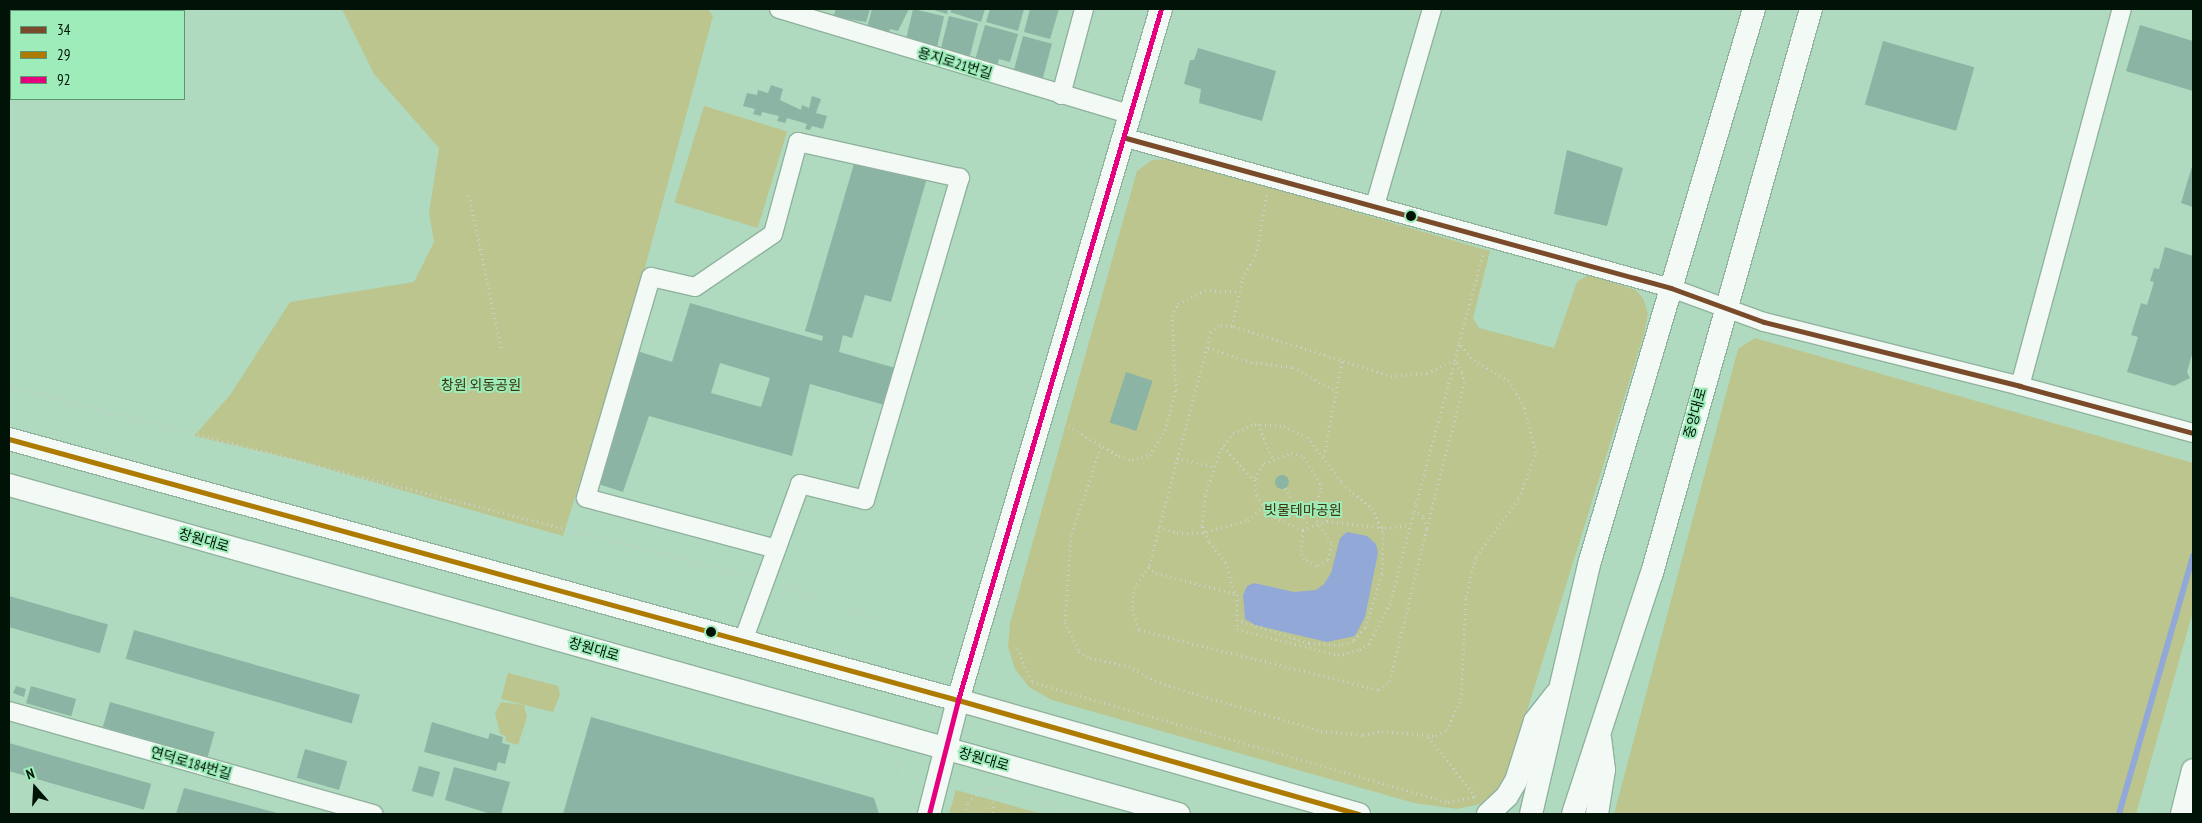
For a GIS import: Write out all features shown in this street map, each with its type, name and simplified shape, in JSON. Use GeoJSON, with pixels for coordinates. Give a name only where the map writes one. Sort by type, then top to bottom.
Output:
{"type":"FeatureCollection","features":[{"type":"Feature","properties":{"kind":"main road"},"geometry":{"type":"LineString","coordinates":[[921,808],[946,748],[958,700],[1126,138],[1162,9]]}},
{"type":"Feature","properties":{"kind":"main road"},"geometry":{"type":"LineString","coordinates":[[1530,814],[1590,561],[1754,9]]}},
{"type":"Feature","properties":{"kind":"main road","name":"중앙대로"},"geometry":{"type":"LineString","coordinates":[[1573,814],[1652,573],[1724,308],[1811,9]]}},
{"type":"Feature","properties":{"kind":"main road"},"geometry":{"type":"LineString","coordinates":[[9,439],[958,700],[1359,814]]}},
{"type":"Feature","properties":{"kind":"main road","name":"창원대로"},"geometry":{"type":"LineString","coordinates":[[9,484],[1179,814]]}},
{"type":"Feature","properties":{"kind":"main road"},"geometry":{"type":"LineString","coordinates":[[1488,814],[1507,796],[1516,781],[1535,721],[1561,687]]}},
{"type":"Feature","properties":{"kind":"main road"},"geometry":{"type":"LineString","coordinates":[[1597,814],[1604,770],[1599,735]]}},
{"type":"Feature","properties":{"kind":"main road"},"geometry":{"type":"LineString","coordinates":[[2182,814],[2193,770]]}},
{"type":"Feature","properties":{"kind":"street","name":"용지로21번길"},"geometry":{"type":"LineString","coordinates":[[779,9],[1060,95],[1132,115]]}},
{"type":"Feature","properties":{"kind":"street"},"geometry":{"type":"LineString","coordinates":[[1060,95],[1084,9]]}},
{"type":"Feature","properties":{"kind":"street"},"geometry":{"type":"LineString","coordinates":[[1374,205],[1432,9]]}},
{"type":"Feature","properties":{"kind":"street"},"geometry":{"type":"LineString","coordinates":[[2020,386],[2122,9]]}},
{"type":"Feature","properties":{"kind":"street"},"geometry":{"type":"LineString","coordinates":[[1126,138],[1671,288],[1764,322],[2020,386],[2193,433]]}},
{"type":"Feature","properties":{"kind":"street"},"geometry":{"type":"LineString","coordinates":[[744,641],[800,484],[865,500],[960,178],[798,142],[773,234],[695,288],[651,277],[586,498],[776,549]]}},
{"type":"Feature","properties":{"kind":"street","name":"연덕로184번길"},"geometry":{"type":"LineString","coordinates":[[9,711],[374,814]]}},
{"type":"Feature","properties":{"kind":"path"},"geometry":{"type":"LineString","coordinates":[[1232,326],[1242,278],[1256,255],[1262,211],[1273,178]]}},
{"type":"Feature","properties":{"kind":"path"},"geometry":{"type":"LineString","coordinates":[[469,195],[502,352]]}},
{"type":"Feature","properties":{"kind":"path"},"geometry":{"type":"LineString","coordinates":[[1237,620],[1309,642],[1340,645],[1353,641],[1366,628],[1385,560],[1381,528],[1372,508],[1342,483],[1324,457],[1298,431],[1270,424],[1258,424],[1233,433],[1223,446],[1214,467],[1202,508],[1204,532],[1226,562],[1234,592],[1238,597],[1237,620],[1237,629],[1328,654],[1360,650],[1369,644],[1384,619],[1489,237]]}},
{"type":"Feature","properties":{"kind":"path"},"geometry":{"type":"LineString","coordinates":[[1044,412],[1100,447],[1132,460],[1150,455],[1165,430],[1176,390],[1172,316],[1178,304],[1205,290],[1239,292]]}},
{"type":"Feature","properties":{"kind":"path"},"geometry":{"type":"LineString","coordinates":[[1232,326],[1392,376],[1403,377],[1438,370],[1455,360],[1462,372],[1464,384],[1390,682],[1379,690],[1139,630],[1132,609],[1135,587],[1149,567],[1158,527],[1214,327],[1232,326]]}},
{"type":"Feature","properties":{"kind":"path"},"geometry":{"type":"LineString","coordinates":[[1100,447],[1071,535],[1065,622],[1079,651],[1099,661],[1129,666],[1155,681],[1182,690],[1321,731],[1426,734],[1436,736],[1447,730],[1455,718],[1464,672],[1466,597],[1476,556],[1518,498],[1536,452],[1524,407],[1509,381],[1476,361],[1459,342]]}},
{"type":"Feature","properties":{"kind":"path"},"geometry":{"type":"LineString","coordinates":[[1208,348],[1250,362],[1293,367],[1334,390]]}},
{"type":"Feature","properties":{"kind":"path"},"geometry":{"type":"LineString","coordinates":[[1324,457],[1334,390],[1342,361]]}},
{"type":"Feature","properties":{"kind":"path"},"geometry":{"type":"LineString","coordinates":[[9,386],[765,580],[937,638]]}},
{"type":"Feature","properties":{"kind":"path"},"geometry":{"type":"LineString","coordinates":[[1258,424],[1273,459]]}},
{"type":"Feature","properties":{"kind":"path"},"geometry":{"type":"LineString","coordinates":[[1223,446],[1255,481]]}},
{"type":"Feature","properties":{"kind":"path"},"geometry":{"type":"LineString","coordinates":[[1303,530],[1272,516],[1263,508],[1256,494],[1255,481],[1258,469],[1273,459],[1298,454],[1311,464],[1321,491],[1312,512],[1318,523],[1332,544],[1324,564],[1316,566],[1304,559],[1300,548],[1303,530],[1309,526],[1318,523],[1327,521],[1381,528],[1410,525]]}},
{"type":"Feature","properties":{"kind":"path"},"geometry":{"type":"LineString","coordinates":[[1177,458],[1214,467]]}},
{"type":"Feature","properties":{"kind":"path"},"geometry":{"type":"LineString","coordinates":[[1285,488],[1309,526]]}},
{"type":"Feature","properties":{"kind":"path"},"geometry":{"type":"LineString","coordinates":[[1158,527],[1177,533],[1204,532],[1248,520],[1263,508]]}},
{"type":"Feature","properties":{"kind":"path"},"geometry":{"type":"LineString","coordinates":[[1414,511],[1423,516],[1427,528]]}},
{"type":"Feature","properties":{"kind":"path"},"geometry":{"type":"LineString","coordinates":[[1149,567],[1156,574],[1234,592]]}},
{"type":"Feature","properties":{"kind":"path"},"geometry":{"type":"LineString","coordinates":[[2144,814],[2193,647]]}},
{"type":"Feature","properties":{"kind":"path"},"geometry":{"type":"LineString","coordinates":[[1017,648],[1032,682],[1448,802],[1476,796],[1426,734]]}},
{"type":"Feature","properties":{"kind":"path"},"geometry":{"type":"LineString","coordinates":[[895,752],[921,808]]}},
{"type":"Feature","properties":{"kind":"path"},"geometry":{"type":"LineString","coordinates":[[964,814],[968,802],[980,792],[992,787],[1078,814]]}},
{"type":"Feature","properties":{"kind":"path"},"geometry":{"type":"LineString","coordinates":[[992,787],[994,814]]}},
{"type":"Feature","properties":{"kind":"green space","name":"창원 외동공원"},"geometry":{"type":"Polygon","coordinates":[[[342,9],[708,9],[713,16],[637,297],[563,536],[296,460],[194,436],[230,395],[290,302],[414,282],[434,242],[429,213],[439,148],[374,74],[342,9]]]}},
{"type":"Feature","properties":{"kind":"green space"},"geometry":{"type":"Polygon","coordinates":[[[704,106],[787,131],[758,228],[674,203],[704,106]]]}},
{"type":"Feature","properties":{"kind":"green space","name":"빗물테마공원"},"geometry":{"type":"Polygon","coordinates":[[[1171,159],[1490,251],[1473,318],[1479,328],[1554,348],[1577,282],[1588,275],[1636,290],[1644,300],[1648,314],[1644,334],[1508,772],[1494,795],[1480,804],[1457,809],[1414,803],[1052,700],[1029,687],[1015,669],[1008,647],[1010,623],[1137,171],[1152,160],[1171,159]]]}},
{"type":"Feature","properties":{"kind":"green space"},"geometry":{"type":"Polygon","coordinates":[[[1755,338],[2193,463],[2193,611],[2136,814],[1614,814],[1738,349],[1755,338]]]}},
{"type":"Feature","properties":{"kind":"green space"},"geometry":{"type":"Polygon","coordinates":[[[508,673],[558,686],[560,695],[553,712],[501,699],[508,673]]]}},
{"type":"Feature","properties":{"kind":"green space"},"geometry":{"type":"Polygon","coordinates":[[[501,702],[524,705],[527,717],[518,745],[505,741],[506,736],[500,734],[495,713],[501,702]]]}},
{"type":"Feature","properties":{"kind":"green space"},"geometry":{"type":"Polygon","coordinates":[[[956,790],[1042,814],[949,814],[956,790]]]}},
{"type":"Feature","properties":{"kind":"water"},"geometry":{"type":"Polygon","coordinates":[[[1347,532],[1367,536],[1376,544],[1378,553],[1365,617],[1355,636],[1327,642],[1255,625],[1245,619],[1243,595],[1247,586],[1254,583],[1294,592],[1316,590],[1324,584],[1331,573],[1340,538],[1347,532]]]}},
{"type":"Feature","properties":{"kind":"building"},"geometry":{"type":"Polygon","coordinates":[[[836,9],[870,9],[866,22],[833,17],[836,9]]]}},
{"type":"Feature","properties":{"kind":"building"},"geometry":{"type":"Polygon","coordinates":[[[872,9],[909,9],[898,31],[890,29],[888,37],[866,31],[872,9]]]}},
{"type":"Feature","properties":{"kind":"building"},"geometry":{"type":"Polygon","coordinates":[[[913,9],[944,16],[937,49],[905,42],[913,9]]]}},
{"type":"Feature","properties":{"kind":"building"},"geometry":{"type":"Polygon","coordinates":[[[931,9],[948,9],[947,14],[931,9]]]}},
{"type":"Feature","properties":{"kind":"building"},"geometry":{"type":"Polygon","coordinates":[[[952,9],[985,9],[981,22],[950,12],[952,9]]]}},
{"type":"Feature","properties":{"kind":"building"},"geometry":{"type":"Polygon","coordinates":[[[990,9],[1024,9],[1018,31],[986,22],[990,9]]]}},
{"type":"Feature","properties":{"kind":"building"},"geometry":{"type":"Polygon","coordinates":[[[1030,9],[1059,9],[1050,39],[1024,32],[1030,9]]]}},
{"type":"Feature","properties":{"kind":"building"},"geometry":{"type":"Polygon","coordinates":[[[949,16],[978,23],[969,58],[940,51],[949,16]]]}},
{"type":"Feature","properties":{"kind":"building"},"geometry":{"type":"Polygon","coordinates":[[[985,25],[1018,34],[1010,62],[999,59],[997,66],[975,60],[985,25]]]}},
{"type":"Feature","properties":{"kind":"building"},"geometry":{"type":"Polygon","coordinates":[[[2140,25],[2193,41],[2193,91],[2126,71],[2140,25]]]}},
{"type":"Feature","properties":{"kind":"building"},"geometry":{"type":"Polygon","coordinates":[[[1023,36],[1052,44],[1043,78],[1014,70],[1023,36]]]}},
{"type":"Feature","properties":{"kind":"building"},"geometry":{"type":"Polygon","coordinates":[[[1883,41],[1974,67],[1956,131],[1865,104],[1883,41]]]}},
{"type":"Feature","properties":{"kind":"building"},"geometry":{"type":"Polygon","coordinates":[[[1198,48],[1276,71],[1262,121],[1199,103],[1201,89],[1184,84],[1190,60],[1194,60],[1198,48]]]}},
{"type":"Feature","properties":{"kind":"building"},"geometry":{"type":"Polygon","coordinates":[[[771,85],[783,89],[780,100],[801,110],[802,105],[809,108],[812,96],[821,99],[816,113],[827,116],[823,129],[812,126],[810,130],[805,129],[807,124],[787,118],[785,123],[777,121],[779,116],[762,112],[761,116],[753,114],[755,109],[743,106],[747,93],[757,95],[758,90],[768,93],[771,85]]]}},
{"type":"Feature","properties":{"kind":"building"},"geometry":{"type":"Polygon","coordinates":[[[1567,150],[1623,168],[1607,226],[1554,214],[1567,150]]]}},
{"type":"Feature","properties":{"kind":"building"},"geometry":{"type":"Polygon","coordinates":[[[856,157],[927,178],[891,302],[865,295],[852,338],[843,335],[839,352],[899,369],[888,406],[810,384],[792,456],[649,416],[623,492],[595,483],[634,350],[672,362],[690,303],[822,341],[823,336],[805,331],[856,157]],[[720,363],[711,393],[761,407],[770,378],[720,363]]]}},
{"type":"Feature","properties":{"kind":"building"},"geometry":{"type":"Polygon","coordinates":[[[2193,163],[2193,207],[2181,203],[2193,163]]]}},
{"type":"Feature","properties":{"kind":"building"},"geometry":{"type":"Polygon","coordinates":[[[2165,247],[2193,256],[2193,351],[2187,372],[2190,378],[2174,386],[2127,372],[2138,337],[2131,335],[2141,303],[2147,305],[2154,282],[2150,281],[2154,268],[2159,269],[2165,247]]]}},
{"type":"Feature","properties":{"kind":"building"},"geometry":{"type":"Polygon","coordinates":[[[1126,372],[1153,381],[1136,431],[1110,422],[1126,372]]]}},
{"type":"Feature","properties":{"kind":"building"},"geometry":{"type":"Polygon","coordinates":[[[1279,475],[1285,475],[1289,482],[1285,489],[1279,489],[1275,485],[1275,479],[1279,475]]]}},
{"type":"Feature","properties":{"kind":"building"},"geometry":{"type":"Polygon","coordinates":[[[9,596],[108,624],[100,653],[9,627],[9,596]]]}},
{"type":"Feature","properties":{"kind":"building"},"geometry":{"type":"Polygon","coordinates":[[[134,630],[360,695],[352,724],[126,659],[134,630]]]}},
{"type":"Feature","properties":{"kind":"building"},"geometry":{"type":"Polygon","coordinates":[[[16,686],[26,689],[24,697],[13,693],[16,686]]]}},
{"type":"Feature","properties":{"kind":"building"},"geometry":{"type":"Polygon","coordinates":[[[31,686],[76,699],[71,716],[26,703],[31,686]]]}},
{"type":"Feature","properties":{"kind":"building"},"geometry":{"type":"Polygon","coordinates":[[[110,702],[215,732],[208,757],[103,727],[110,702]]]}},
{"type":"Feature","properties":{"kind":"building"},"geometry":{"type":"Polygon","coordinates":[[[591,717],[874,798],[879,814],[563,814],[591,717]]]}},
{"type":"Feature","properties":{"kind":"building"},"geometry":{"type":"Polygon","coordinates":[[[432,722],[488,739],[490,733],[503,737],[502,743],[510,745],[505,764],[498,762],[496,771],[424,752],[432,722]]]}},
{"type":"Feature","properties":{"kind":"building"},"geometry":{"type":"Polygon","coordinates":[[[9,743],[151,784],[144,810],[9,771],[9,743]]]}},
{"type":"Feature","properties":{"kind":"building"},"geometry":{"type":"Polygon","coordinates":[[[305,749],[347,761],[339,790],[297,778],[305,749]]]}},
{"type":"Feature","properties":{"kind":"building"},"geometry":{"type":"Polygon","coordinates":[[[419,766],[440,772],[433,797],[412,791],[419,766]]]}},
{"type":"Feature","properties":{"kind":"building"},"geometry":{"type":"Polygon","coordinates":[[[454,767],[510,782],[501,814],[491,814],[445,800],[454,767]]]}},
{"type":"Feature","properties":{"kind":"building"},"geometry":{"type":"Polygon","coordinates":[[[184,788],[281,814],[176,814],[184,788]]]}},
{"type":"Feature","properties":{"kind":"waterway"},"geometry":{"type":"LineString","coordinates":[[2119,814],[2193,556]]}},
{"type":"Feature","properties":{"kind":"transit line","name":"92"},"geometry":{"type":"LineString","coordinates":[[929,814],[958,700],[1161,9]]}},
{"type":"Feature","properties":{"kind":"transit line","name":"34"},"geometry":{"type":"LineString","coordinates":[[1126,138],[1671,288],[1764,322],[2020,386],[2193,433]]}},
{"type":"Feature","properties":{"kind":"transit line","name":"29"},"geometry":{"type":"LineString","coordinates":[[9,439],[958,700],[1359,814]]}}]}
